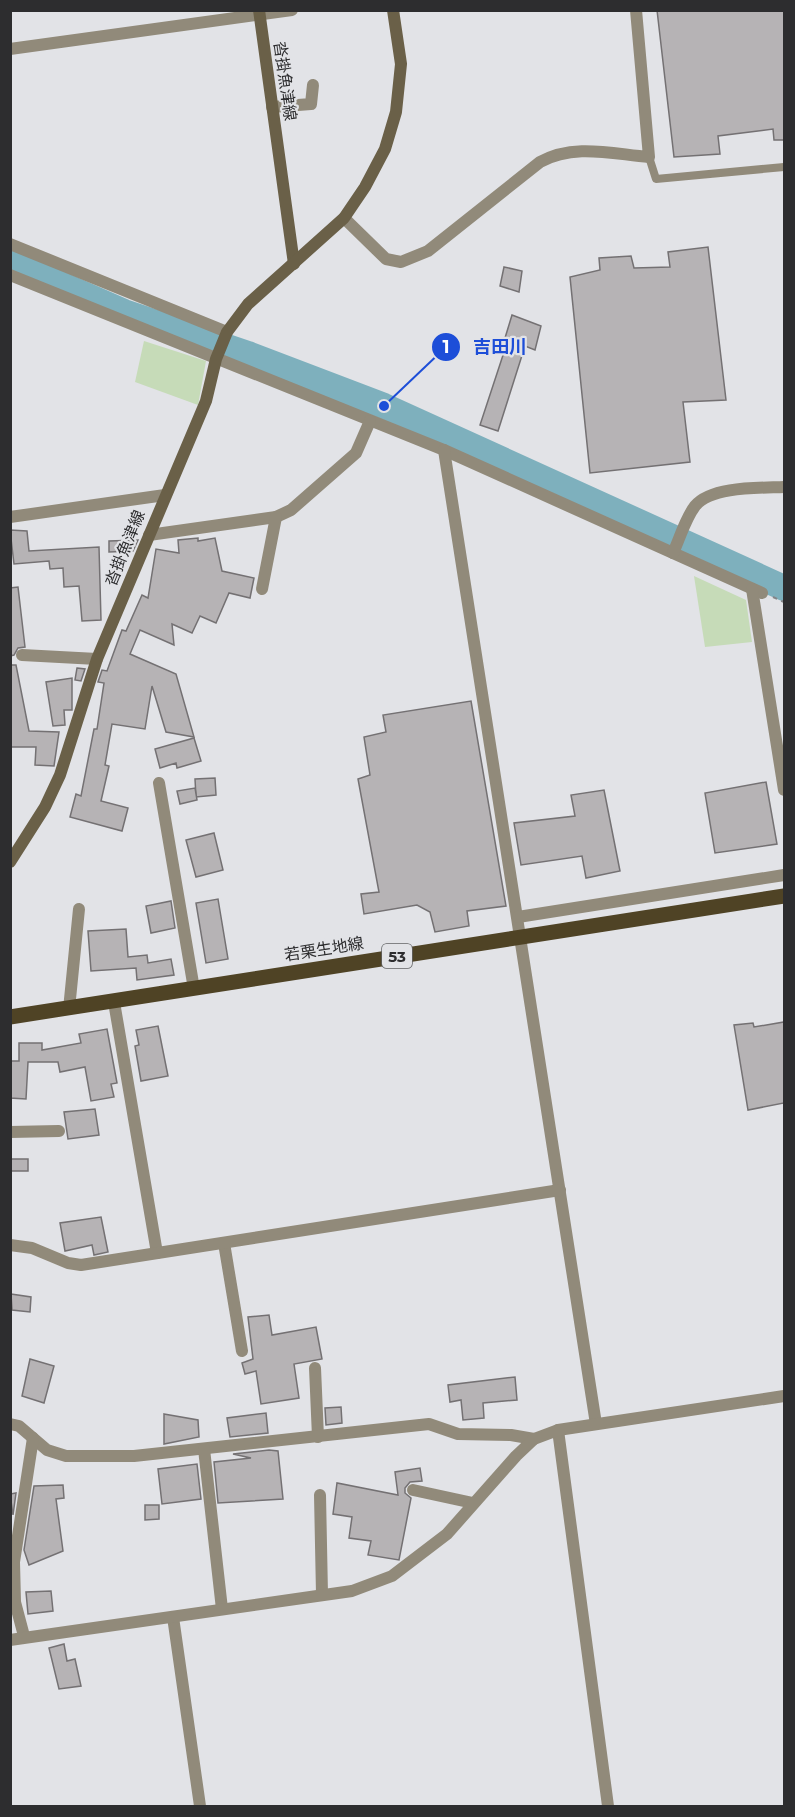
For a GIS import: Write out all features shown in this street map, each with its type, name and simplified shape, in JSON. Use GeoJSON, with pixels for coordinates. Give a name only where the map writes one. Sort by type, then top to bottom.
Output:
{"type":"FeatureCollection","features":[{"type":"Feature","properties":{"kind":"main road","name":"沓掛魚津線"},"geometry":{"type":"LineString","coordinates":[[10,862],[45,807],[60,776],[97,660],[206,401],[217,356],[226,334],[248,304],[344,218],[365,188],[385,149],[396,112],[401,64],[393,10]]}},
{"type":"Feature","properties":{"kind":"main road","name":"沓掛魚津線"},"geometry":{"type":"LineString","coordinates":[[259,14],[294,264]]}},
{"type":"Feature","properties":{"kind":"main road","name":"若栗生地線"},"geometry":{"type":"LineString","coordinates":[[10,1017],[784,896]]}},
{"type":"Feature","properties":{"kind":"street"},"geometry":{"type":"LineString","coordinates":[[10,49],[292,10]]}},
{"type":"Feature","properties":{"kind":"street"},"geometry":{"type":"LineString","coordinates":[[344,218],[386,259],[401,262],[428,251],[540,162],[557,153],[577,150],[649,157],[636,10]]}},
{"type":"Feature","properties":{"kind":"street"},"geometry":{"type":"LineString","coordinates":[[272,107],[311,104],[313,85]]}},
{"type":"Feature","properties":{"kind":"street"},"geometry":{"type":"LineString","coordinates":[[10,244],[226,334]]}},
{"type":"Feature","properties":{"kind":"street"},"geometry":{"type":"LineString","coordinates":[[10,275],[217,356],[444,450],[757,591],[784,790]]}},
{"type":"Feature","properties":{"kind":"street"},"geometry":{"type":"LineString","coordinates":[[149,535],[276,517],[291,510],[356,453],[370,421]]}},
{"type":"Feature","properties":{"kind":"street"},"geometry":{"type":"LineString","coordinates":[[444,450],[519,918],[596,1424]]}},
{"type":"Feature","properties":{"kind":"street"},"geometry":{"type":"LineString","coordinates":[[673,553],[696,505],[712,495],[746,488],[784,487]]}},
{"type":"Feature","properties":{"kind":"street"},"geometry":{"type":"LineString","coordinates":[[10,517],[165,495]]}},
{"type":"Feature","properties":{"kind":"street"},"geometry":{"type":"LineString","coordinates":[[262,589],[276,517]]}},
{"type":"Feature","properties":{"kind":"street"},"geometry":{"type":"LineString","coordinates":[[22,655],[97,660]]}},
{"type":"Feature","properties":{"kind":"street"},"geometry":{"type":"LineString","coordinates":[[159,783],[194,989]]}},
{"type":"Feature","properties":{"kind":"street"},"geometry":{"type":"LineString","coordinates":[[519,918],[784,875]]}},
{"type":"Feature","properties":{"kind":"street"},"geometry":{"type":"LineString","coordinates":[[69,1009],[79,909]]}},
{"type":"Feature","properties":{"kind":"street"},"geometry":{"type":"LineString","coordinates":[[114,1002],[157,1252]]}},
{"type":"Feature","properties":{"kind":"street"},"geometry":{"type":"LineString","coordinates":[[10,1132],[59,1131]]}},
{"type":"Feature","properties":{"kind":"street"},"geometry":{"type":"LineString","coordinates":[[10,1245],[32,1248],[68,1263],[81,1265],[560,1190]]}},
{"type":"Feature","properties":{"kind":"street"},"geometry":{"type":"LineString","coordinates":[[224,1243],[242,1351]]}},
{"type":"Feature","properties":{"kind":"street"},"geometry":{"type":"LineString","coordinates":[[315,1368],[318,1437]]}},
{"type":"Feature","properties":{"kind":"street"},"geometry":{"type":"LineString","coordinates":[[10,1640],[24,1636],[352,1591],[392,1576],[447,1533],[472,1503],[534,1439],[558,1430],[784,1396]]}},
{"type":"Feature","properties":{"kind":"street"},"geometry":{"type":"LineString","coordinates":[[10,1424],[19,1426],[47,1450],[66,1456],[134,1456],[429,1424],[458,1434],[511,1435],[534,1439]]}},
{"type":"Feature","properties":{"kind":"street"},"geometry":{"type":"LineString","coordinates":[[558,1430],[608,1806]]}},
{"type":"Feature","properties":{"kind":"street"},"geometry":{"type":"LineString","coordinates":[[24,1636],[15,1602],[14,1562],[33,1438]]}},
{"type":"Feature","properties":{"kind":"street"},"geometry":{"type":"LineString","coordinates":[[204,1449],[222,1609]]}},
{"type":"Feature","properties":{"kind":"street"},"geometry":{"type":"LineString","coordinates":[[413,1490],[472,1503]]}},
{"type":"Feature","properties":{"kind":"street"},"geometry":{"type":"LineString","coordinates":[[320,1496],[322,1594]]}},
{"type":"Feature","properties":{"kind":"street"},"geometry":{"type":"LineString","coordinates":[[173,1617],[200,1806]]}},
{"type":"Feature","properties":{"kind":"lane"},"geometry":{"type":"LineString","coordinates":[[649,157],[656,179],[784,167]]}},
{"type":"Feature","properties":{"kind":"green space"},"geometry":{"type":"Polygon","coordinates":[[[144,341],[206,361],[198,405],[135,382],[144,341]]]}},
{"type":"Feature","properties":{"kind":"green space"},"geometry":{"type":"Polygon","coordinates":[[[694,576],[746,600],[752,642],[705,647],[694,576]]]}},
{"type":"Feature","properties":{"kind":"building"},"geometry":{"type":"Polygon","coordinates":[[[657,10],[784,10],[784,140],[774,140],[773,129],[718,136],[720,154],[674,157],[657,10]]]}},
{"type":"Feature","properties":{"kind":"building"},"geometry":{"type":"Polygon","coordinates":[[[708,247],[726,400],[683,402],[690,462],[590,473],[570,277],[600,270],[599,258],[631,256],[634,268],[670,267],[668,252],[708,247]]]}},
{"type":"Feature","properties":{"kind":"building"},"geometry":{"type":"Polygon","coordinates":[[[504,267],[522,271],[519,292],[500,286],[504,267]]]}},
{"type":"Feature","properties":{"kind":"building"},"geometry":{"type":"Polygon","coordinates":[[[512,315],[541,326],[535,350],[525,346],[498,431],[480,425],[508,340],[505,338],[512,315]]]}},
{"type":"Feature","properties":{"kind":"building"},"geometry":{"type":"Polygon","coordinates":[[[10,530],[27,531],[29,551],[99,547],[101,620],[82,621],[79,586],[64,587],[63,568],[50,569],[49,561],[14,564],[10,530]]]}},
{"type":"Feature","properties":{"kind":"building"},"geometry":{"type":"Polygon","coordinates":[[[198,538],[198,541],[215,538],[222,571],[254,578],[250,598],[229,593],[216,623],[200,616],[192,633],[172,624],[174,645],[140,630],[130,654],[176,674],[194,737],[166,732],[152,686],[145,729],[112,724],[105,765],[109,766],[101,801],[128,808],[122,831],[70,817],[76,794],[81,796],[94,729],[97,729],[104,683],[98,682],[102,670],[107,671],[122,630],[126,631],[142,595],[148,598],[156,549],[179,553],[178,540],[198,538]]]}},
{"type":"Feature","properties":{"kind":"building"},"geometry":{"type":"Polygon","coordinates":[[[138,540],[133,551],[109,552],[109,541],[138,540]]]}},
{"type":"Feature","properties":{"kind":"building"},"geometry":{"type":"Polygon","coordinates":[[[18,587],[25,647],[18,648],[14,655],[10,656],[10,588],[18,587]]]}},
{"type":"Feature","properties":{"kind":"building"},"geometry":{"type":"Polygon","coordinates":[[[10,665],[16,665],[29,731],[59,732],[54,766],[35,765],[36,747],[10,747],[10,665]]]}},
{"type":"Feature","properties":{"kind":"building"},"geometry":{"type":"Polygon","coordinates":[[[77,668],[85,669],[81,681],[75,680],[77,668]]]}},
{"type":"Feature","properties":{"kind":"building"},"geometry":{"type":"Polygon","coordinates":[[[72,678],[72,710],[64,710],[65,725],[53,726],[46,682],[72,678]]]}},
{"type":"Feature","properties":{"kind":"building"},"geometry":{"type":"Polygon","coordinates":[[[471,701],[506,906],[467,911],[469,926],[435,932],[430,912],[417,905],[364,914],[361,894],[379,892],[358,779],[370,775],[364,737],[386,732],[383,715],[471,701]]]}},
{"type":"Feature","properties":{"kind":"building"},"geometry":{"type":"Polygon","coordinates":[[[194,738],[201,761],[177,768],[176,763],[160,768],[155,749],[194,738]]]}},
{"type":"Feature","properties":{"kind":"building"},"geometry":{"type":"Polygon","coordinates":[[[215,778],[216,795],[196,797],[195,779],[215,778]]]}},
{"type":"Feature","properties":{"kind":"building"},"geometry":{"type":"Polygon","coordinates":[[[766,782],[777,844],[715,853],[705,793],[766,782]]]}},
{"type":"Feature","properties":{"kind":"building"},"geometry":{"type":"Polygon","coordinates":[[[195,788],[197,800],[180,804],[177,791],[195,788]]]}},
{"type":"Feature","properties":{"kind":"building"},"geometry":{"type":"Polygon","coordinates":[[[604,790],[620,871],[586,878],[582,856],[521,865],[514,823],[575,816],[571,795],[604,790]]]}},
{"type":"Feature","properties":{"kind":"building"},"geometry":{"type":"Polygon","coordinates":[[[214,833],[223,870],[196,877],[186,840],[214,833]]]}},
{"type":"Feature","properties":{"kind":"building"},"geometry":{"type":"Polygon","coordinates":[[[218,899],[228,959],[206,963],[196,903],[218,899]]]}},
{"type":"Feature","properties":{"kind":"building"},"geometry":{"type":"Polygon","coordinates":[[[171,901],[175,928],[151,933],[146,906],[171,901]]]}},
{"type":"Feature","properties":{"kind":"building"},"geometry":{"type":"Polygon","coordinates":[[[126,929],[128,957],[147,955],[148,963],[171,959],[174,975],[137,980],[136,968],[91,971],[88,931],[126,929]]]}},
{"type":"Feature","properties":{"kind":"building"},"geometry":{"type":"Polygon","coordinates":[[[784,1022],[784,1103],[748,1110],[734,1025],[753,1023],[754,1027],[784,1022]]]}},
{"type":"Feature","properties":{"kind":"building"},"geometry":{"type":"Polygon","coordinates":[[[158,1026],[168,1076],[141,1081],[135,1046],[139,1045],[136,1030],[158,1026]]]}},
{"type":"Feature","properties":{"kind":"building"},"geometry":{"type":"Polygon","coordinates":[[[107,1029],[117,1083],[111,1084],[114,1097],[91,1101],[85,1067],[60,1072],[58,1062],[28,1062],[26,1099],[10,1098],[10,1061],[19,1061],[19,1043],[42,1043],[42,1050],[81,1043],[79,1034],[107,1029]]]}},
{"type":"Feature","properties":{"kind":"building"},"geometry":{"type":"Polygon","coordinates":[[[95,1109],[99,1135],[68,1139],[64,1112],[95,1109]]]}},
{"type":"Feature","properties":{"kind":"building"},"geometry":{"type":"Polygon","coordinates":[[[10,1159],[28,1159],[28,1171],[10,1171],[10,1159]]]}},
{"type":"Feature","properties":{"kind":"building"},"geometry":{"type":"Polygon","coordinates":[[[101,1217],[108,1252],[94,1255],[92,1245],[65,1251],[60,1223],[101,1217]]]}},
{"type":"Feature","properties":{"kind":"building"},"geometry":{"type":"Polygon","coordinates":[[[11,1294],[31,1297],[30,1312],[12,1310],[11,1294]]]}},
{"type":"Feature","properties":{"kind":"building"},"geometry":{"type":"Polygon","coordinates":[[[269,1315],[272,1335],[316,1327],[322,1359],[294,1364],[299,1398],[261,1404],[256,1371],[245,1374],[242,1363],[253,1359],[248,1317],[269,1315]]]}},
{"type":"Feature","properties":{"kind":"building"},"geometry":{"type":"Polygon","coordinates":[[[30,1359],[54,1366],[44,1403],[22,1396],[30,1359]]]}},
{"type":"Feature","properties":{"kind":"building"},"geometry":{"type":"Polygon","coordinates":[[[515,1377],[517,1400],[483,1403],[484,1418],[463,1420],[461,1400],[450,1402],[448,1385],[515,1377]]]}},
{"type":"Feature","properties":{"kind":"building"},"geometry":{"type":"Polygon","coordinates":[[[341,1407],[342,1423],[326,1425],[325,1408],[341,1407]]]}},
{"type":"Feature","properties":{"kind":"building"},"geometry":{"type":"Polygon","coordinates":[[[266,1413],[268,1433],[230,1437],[227,1418],[266,1413]]]}},
{"type":"Feature","properties":{"kind":"building"},"geometry":{"type":"Polygon","coordinates":[[[164,1414],[198,1420],[199,1437],[164,1444],[164,1414]]]}},
{"type":"Feature","properties":{"kind":"building"},"geometry":{"type":"Polygon","coordinates":[[[278,1451],[283,1499],[218,1503],[214,1462],[251,1458],[233,1454],[278,1451]]]}},
{"type":"Feature","properties":{"kind":"building"},"geometry":{"type":"Polygon","coordinates":[[[197,1464],[201,1499],[162,1504],[158,1469],[197,1464]]]}},
{"type":"Feature","properties":{"kind":"building"},"geometry":{"type":"Polygon","coordinates":[[[420,1468],[422,1481],[410,1482],[405,1488],[405,1493],[411,1498],[399,1560],[368,1555],[371,1541],[349,1538],[352,1517],[333,1514],[337,1483],[398,1495],[395,1472],[420,1468]]]}},
{"type":"Feature","properties":{"kind":"building"},"geometry":{"type":"Polygon","coordinates":[[[63,1485],[64,1498],[56,1499],[63,1551],[29,1565],[24,1550],[34,1486],[63,1485]]]}},
{"type":"Feature","properties":{"kind":"building"},"geometry":{"type":"Polygon","coordinates":[[[16,1493],[13,1515],[10,1494],[16,1493]]]}},
{"type":"Feature","properties":{"kind":"building"},"geometry":{"type":"Polygon","coordinates":[[[145,1505],[159,1505],[159,1519],[145,1520],[145,1505]]]}},
{"type":"Feature","properties":{"kind":"building"},"geometry":{"type":"Polygon","coordinates":[[[51,1591],[53,1611],[28,1614],[26,1592],[51,1591]]]}},
{"type":"Feature","properties":{"kind":"building"},"geometry":{"type":"Polygon","coordinates":[[[64,1644],[67,1661],[75,1659],[81,1686],[59,1689],[49,1648],[64,1644]]]}},
{"type":"Feature","properties":{"kind":"waterway"},"geometry":{"type":"LineString","coordinates":[[10,262],[124,312],[248,354],[384,406],[784,588]]}},
{"type":"Feature","properties":{"kind":"place","name":"吉田川"},"geometry":{"type":"Point","coordinates":[384,406]}}]}
